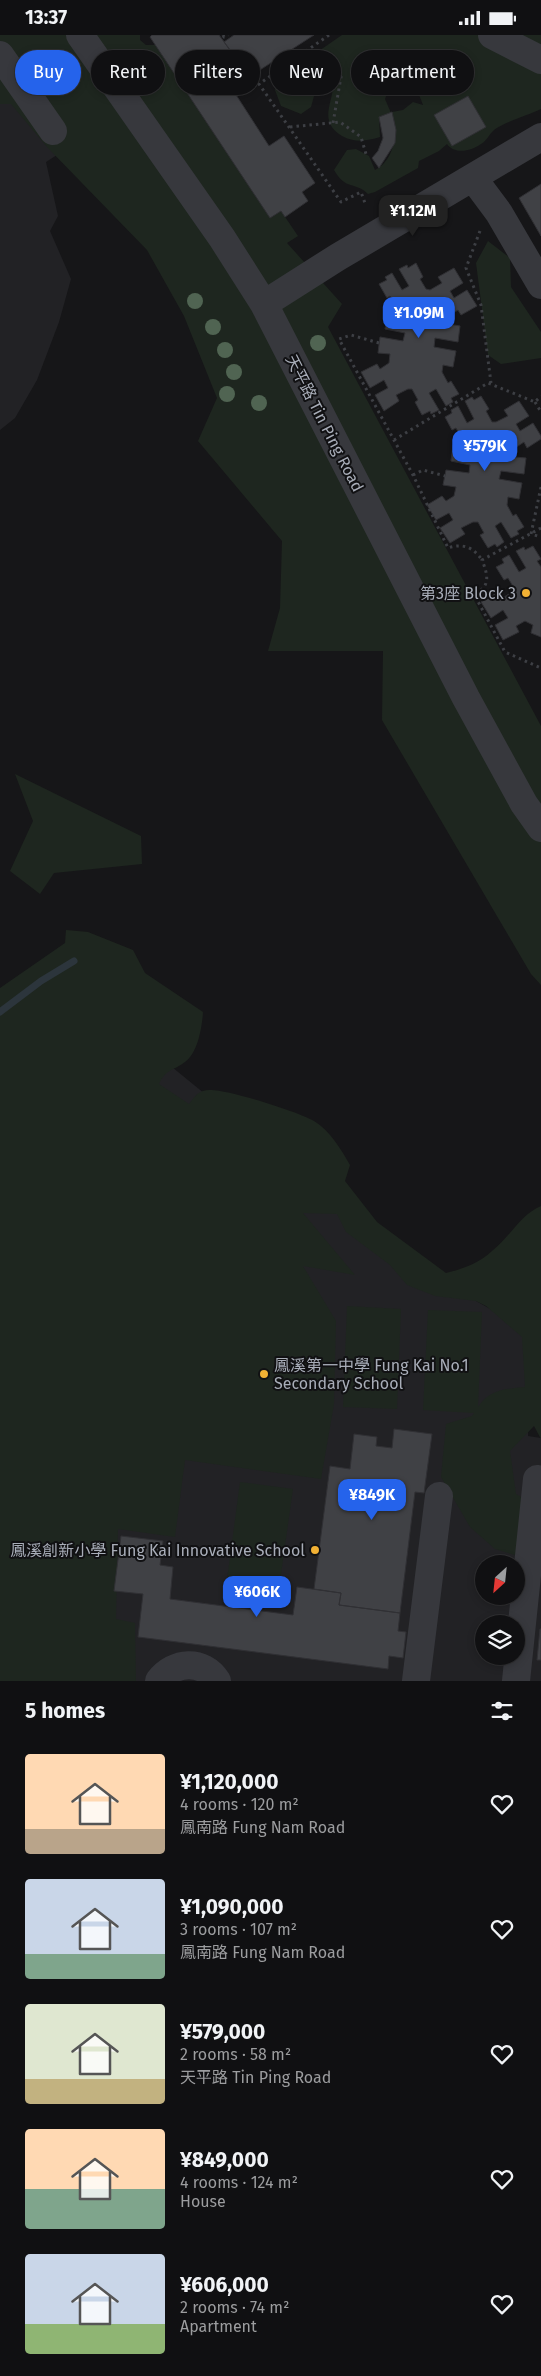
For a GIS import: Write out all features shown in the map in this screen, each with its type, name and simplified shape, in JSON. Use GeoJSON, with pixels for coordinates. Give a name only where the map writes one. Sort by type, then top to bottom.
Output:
{"type":"FeatureCollection","features":[{"type":"Feature","properties":{"kind":"street","name":"天平路 Tin Ping Road"},"geometry":{"type":"LineString","coordinates":[[80,35],[222,238],[264,304],[411,595],[532,801],[541,828]]}},
{"type":"Feature","properties":{"kind":"street"},"geometry":{"type":"LineString","coordinates":[[492,35],[541,60]]}},
{"type":"Feature","properties":{"kind":"street"},"geometry":{"type":"LineString","coordinates":[[0,55],[53,131]]}},
{"type":"Feature","properties":{"kind":"street"},"geometry":{"type":"LineString","coordinates":[[264,304],[338,257],[541,137]]}},
{"type":"Feature","properties":{"kind":"street"},"geometry":{"type":"LineString","coordinates":[[473,177],[499,213],[541,285]]}},
{"type":"Feature","properties":{"kind":"street"},"geometry":{"type":"LineString","coordinates":[[516,1681],[537,1479]]}},
{"type":"Feature","properties":{"kind":"street"},"geometry":{"type":"LineString","coordinates":[[416,1681],[440,1496]]}},
{"type":"Feature","properties":{"kind":"street"},"geometry":{"type":"LineString","coordinates":[[160,1681],[167,1672],[187,1665],[198,1666],[208,1671],[217,1681]]}},
{"type":"Feature","properties":{"kind":"path"},"geometry":{"type":"LineString","coordinates":[[223,35],[224,37],[228,35]]}},
{"type":"Feature","properties":{"kind":"path"},"geometry":{"type":"LineString","coordinates":[[329,35],[259,84],[341,202],[361,192],[366,206]]}},
{"type":"Feature","properties":{"kind":"path"},"geometry":{"type":"LineString","coordinates":[[333,123],[338,95]]}},
{"type":"Feature","properties":{"kind":"path"},"geometry":{"type":"LineString","coordinates":[[290,127],[340,122],[361,137],[366,154]]}},
{"type":"Feature","properties":{"kind":"path"},"geometry":{"type":"LineString","coordinates":[[483,223],[466,268],[481,305],[491,384]]}},
{"type":"Feature","properties":{"kind":"path"},"geometry":{"type":"LineString","coordinates":[[379,343],[351,335],[339,339],[394,440],[448,548],[466,545],[477,552],[482,560],[488,573],[488,582],[483,590],[474,594],[505,652],[541,668]]}},
{"type":"Feature","properties":{"kind":"path"},"geometry":{"type":"LineString","coordinates":[[394,440],[488,383],[535,402],[541,412]]}},
{"type":"Feature","properties":{"kind":"path"},"geometry":{"type":"LineString","coordinates":[[535,402],[541,396]]}},
{"type":"Feature","properties":{"kind":"path"},"geometry":{"type":"LineString","coordinates":[[412,475],[423,470],[445,476]]}},
{"type":"Feature","properties":{"kind":"path"},"geometry":{"type":"LineString","coordinates":[[531,534],[541,487]]}},
{"type":"Feature","properties":{"kind":"path"},"geometry":{"type":"LineString","coordinates":[[482,560],[541,528]]}},
{"type":"Feature","properties":{"kind":"path"},"geometry":{"type":"LineString","coordinates":[[531,534],[541,537]]}},
{"type":"Feature","properties":{"kind":"shaded area"},"geometry":{"type":"Polygon","coordinates":[[[0,35],[140,35],[140,40],[146,45],[155,45],[158,50],[91,50],[91,95],[165,95],[165,60],[175,75],[175,95],[188,95],[270,218],[281,211],[298,236],[287,243],[342,304],[328,327],[541,726],[541,985],[531,974],[382,720],[383,651],[268,651],[280,608],[282,541],[198,441],[217,398],[184,316],[147,250],[47,147],[11,104],[0,104],[0,35]]]}},
{"type":"Feature","properties":{"kind":"shaded area"},"geometry":{"type":"Polygon","coordinates":[[[342,35],[541,35],[541,109],[498,127],[483,143],[472,149],[458,151],[447,144],[439,151],[419,161],[418,168],[368,194],[343,181],[334,170],[347,150],[356,149],[369,156],[375,170],[382,165],[391,152],[394,136],[392,112],[403,110],[413,102],[423,105],[419,95],[474,95],[474,50],[351,50],[351,95],[386,95],[385,99],[391,113],[379,117],[380,137],[356,140],[342,136],[334,130],[328,118],[332,95],[341,95],[341,50],[320,50],[342,35]]]}},
{"type":"Feature","properties":{"kind":"shaded area"},"geometry":{"type":"Polygon","coordinates":[[[0,89],[63,151],[46,162],[58,216],[50,231],[71,279],[59,322],[37,380],[15,418],[0,430],[0,89]]]}},
{"type":"Feature","properties":{"kind":"shaded area"},"geometry":{"type":"Polygon","coordinates":[[[277,95],[314,96],[311,107],[301,114],[281,106],[277,95]]]}},
{"type":"Feature","properties":{"kind":"shaded area"},"geometry":{"type":"Polygon","coordinates":[[[488,241],[510,258],[511,287],[541,332],[541,358],[501,364],[488,355],[476,263],[488,241]]]}},
{"type":"Feature","properties":{"kind":"shaded area"},"geometry":{"type":"Polygon","coordinates":[[[15,774],[141,836],[142,864],[54,873],[40,894],[10,871],[33,821],[15,774]]]}},
{"type":"Feature","properties":{"kind":"shaded area","name":"鳳溪第一中學 Fung Kai No.1 Secondary School"},"geometry":{"type":"Polygon","coordinates":[[[66,930],[88,932],[133,950],[145,973],[203,1012],[200,1032],[193,1053],[185,1062],[167,1073],[159,1084],[189,1104],[200,1092],[206,1090],[218,1091],[231,1093],[294,1112],[314,1121],[330,1135],[343,1153],[350,1165],[345,1181],[377,1222],[446,1273],[459,1270],[482,1259],[527,1215],[541,1206],[541,1439],[534,1426],[510,1451],[516,1494],[541,1509],[535,1561],[525,1558],[525,1555],[515,1555],[495,1549],[470,1527],[441,1477],[446,1424],[472,1416],[474,1413],[423,1410],[428,1310],[482,1312],[478,1407],[493,1393],[505,1389],[525,1387],[522,1337],[486,1306],[476,1301],[435,1296],[407,1285],[390,1265],[346,1232],[337,1214],[303,1213],[355,1275],[303,1266],[336,1321],[334,1404],[321,1479],[185,1460],[175,1537],[118,1529],[116,1619],[135,1623],[136,1681],[0,1681],[0,988],[65,943],[66,930]]]}},
{"type":"Feature","properties":{"kind":"shaded area","name":"鳳溪第一中學 Fung Kai No.1 Secondary School"},"geometry":{"type":"Polygon","coordinates":[[[156,1054],[355,1216],[476,1301],[528,1330],[528,1436],[541,1438],[541,1681],[0,1681],[0,1060],[156,1054]]]}},
{"type":"Feature","properties":{"kind":"shaded area"},"geometry":{"type":"Polygon","coordinates":[[[347,1306],[401,1309],[397,1409],[343,1407],[347,1306]]]}},
{"type":"Feature","properties":{"kind":"shaded area"},"geometry":{"type":"Polygon","coordinates":[[[240,1482],[293,1489],[279,1588],[227,1580],[240,1482]]]}},
{"type":"Feature","properties":{"kind":"building"},"geometry":{"type":"Polygon","coordinates":[[[152,35],[219,35],[230,50],[175,50],[175,75],[165,60],[165,50],[159,50],[150,37],[152,35]]]}},
{"type":"Feature","properties":{"kind":"building"},"geometry":{"type":"Polygon","coordinates":[[[234,35],[314,35],[291,50],[270,50],[270,63],[260,70],[260,50],[230,50],[224,42],[234,35]]]}},
{"type":"Feature","properties":{"kind":"building"},"geometry":{"type":"Polygon","coordinates":[[[188,95],[236,95],[269,146],[284,136],[315,183],[302,192],[308,201],[285,217],[281,211],[270,218],[188,95]]]}},
{"type":"Feature","properties":{"kind":"building"},"geometry":{"type":"Polygon","coordinates":[[[468,96],[486,127],[452,146],[434,115],[468,96]]]}},
{"type":"Feature","properties":{"kind":"building"},"geometry":{"type":"Polygon","coordinates":[[[392,112],[396,130],[395,143],[379,168],[372,158],[378,151],[383,138],[379,117],[392,112]]]}},
{"type":"Feature","properties":{"kind":"building"},"geometry":{"type":"Polygon","coordinates":[[[541,184],[541,236],[519,198],[541,184]]]}},
{"type":"Feature","properties":{"kind":"building"},"geometry":{"type":"Polygon","coordinates":[[[416,263],[423,277],[420,279],[426,289],[430,290],[442,283],[438,277],[454,268],[463,283],[450,291],[454,298],[467,290],[477,306],[461,315],[458,310],[450,315],[448,324],[460,326],[458,342],[435,338],[434,347],[456,351],[453,367],[443,365],[442,372],[448,383],[451,381],[459,394],[451,398],[453,402],[446,406],[436,389],[429,393],[439,410],[431,414],[430,411],[422,415],[415,402],[418,400],[412,389],[396,395],[399,401],[384,411],[375,395],[388,388],[384,380],[370,388],[361,372],[377,364],[380,369],[389,363],[390,354],[378,353],[380,337],[403,341],[405,333],[385,329],[388,313],[395,314],[397,307],[390,296],[387,298],[379,284],[387,280],[385,277],[392,273],[402,290],[409,286],[399,269],[407,265],[408,268],[416,263]]]}},
{"type":"Feature","properties":{"kind":"building"},"geometry":{"type":"Polygon","coordinates":[[[481,396],[489,409],[486,411],[492,422],[508,416],[504,410],[519,401],[529,416],[516,424],[520,431],[533,423],[541,436],[541,439],[527,448],[524,442],[515,448],[514,457],[526,458],[524,474],[501,471],[499,479],[522,483],[519,499],[508,497],[507,505],[513,516],[516,514],[524,527],[517,531],[519,534],[511,538],[501,522],[495,526],[504,542],[497,547],[495,544],[488,548],[480,535],[484,533],[478,522],[473,522],[461,528],[465,534],[450,543],[440,528],[453,520],[449,513],[436,520],[427,505],[442,496],[446,501],[454,496],[456,487],[443,485],[446,470],[469,473],[470,465],[451,461],[453,445],[461,447],[462,439],[456,428],[452,430],[445,417],[458,406],[467,423],[474,419],[465,401],[472,397],[474,400],[481,396]]]}},
{"type":"Feature","properties":{"kind":"building","name":"第3座 Block 3"},"geometry":{"type":"Polygon","coordinates":[[[533,546],[541,559],[537,561],[541,567],[541,637],[531,633],[533,625],[525,621],[516,626],[519,632],[503,640],[495,625],[508,618],[503,610],[491,618],[481,602],[497,593],[501,599],[512,592],[514,588],[508,578],[504,580],[496,567],[504,563],[502,559],[509,555],[519,572],[526,568],[516,551],[524,547],[525,550],[533,546]]]}},
{"type":"Feature","properties":{"kind":"building"},"geometry":{"type":"Polygon","coordinates":[[[394,1429],[432,1434],[424,1493],[415,1492],[400,1613],[339,1605],[341,1593],[314,1589],[330,1466],[350,1469],[354,1434],[377,1437],[376,1446],[392,1448],[394,1429]]]}},
{"type":"Feature","properties":{"kind":"building"},"geometry":{"type":"Polygon","coordinates":[[[121,1536],[163,1541],[160,1565],[173,1567],[170,1599],[293,1615],[297,1587],[341,1593],[339,1605],[400,1613],[398,1631],[406,1632],[403,1658],[389,1656],[388,1669],[138,1637],[143,1594],[114,1591],[121,1536]]]}},
{"type":"Feature","properties":{"kind":"building"},"geometry":{"type":"Polygon","coordinates":[[[540,1629],[541,1660],[537,1660],[540,1629]]]}},
{"type":"Feature","properties":{"kind":"waterway"},"geometry":{"type":"LineString","coordinates":[[0,1012],[41,981],[74,961]]}},
{"type":"Feature","properties":{"kind":"place","name":"第3座 Block 3"},"geometry":{"type":"Point","coordinates":[526,593]}},
{"type":"Feature","properties":{"kind":"place","name":"鳳溪第一中學 Fung Kai No.1 Secondary School"},"geometry":{"type":"Point","coordinates":[264,1374]}},
{"type":"Feature","properties":{"kind":"place","name":"鳳溪創新小學 Fung Kai Innovative School"},"geometry":{"type":"Point","coordinates":[315,1550]}}]}
